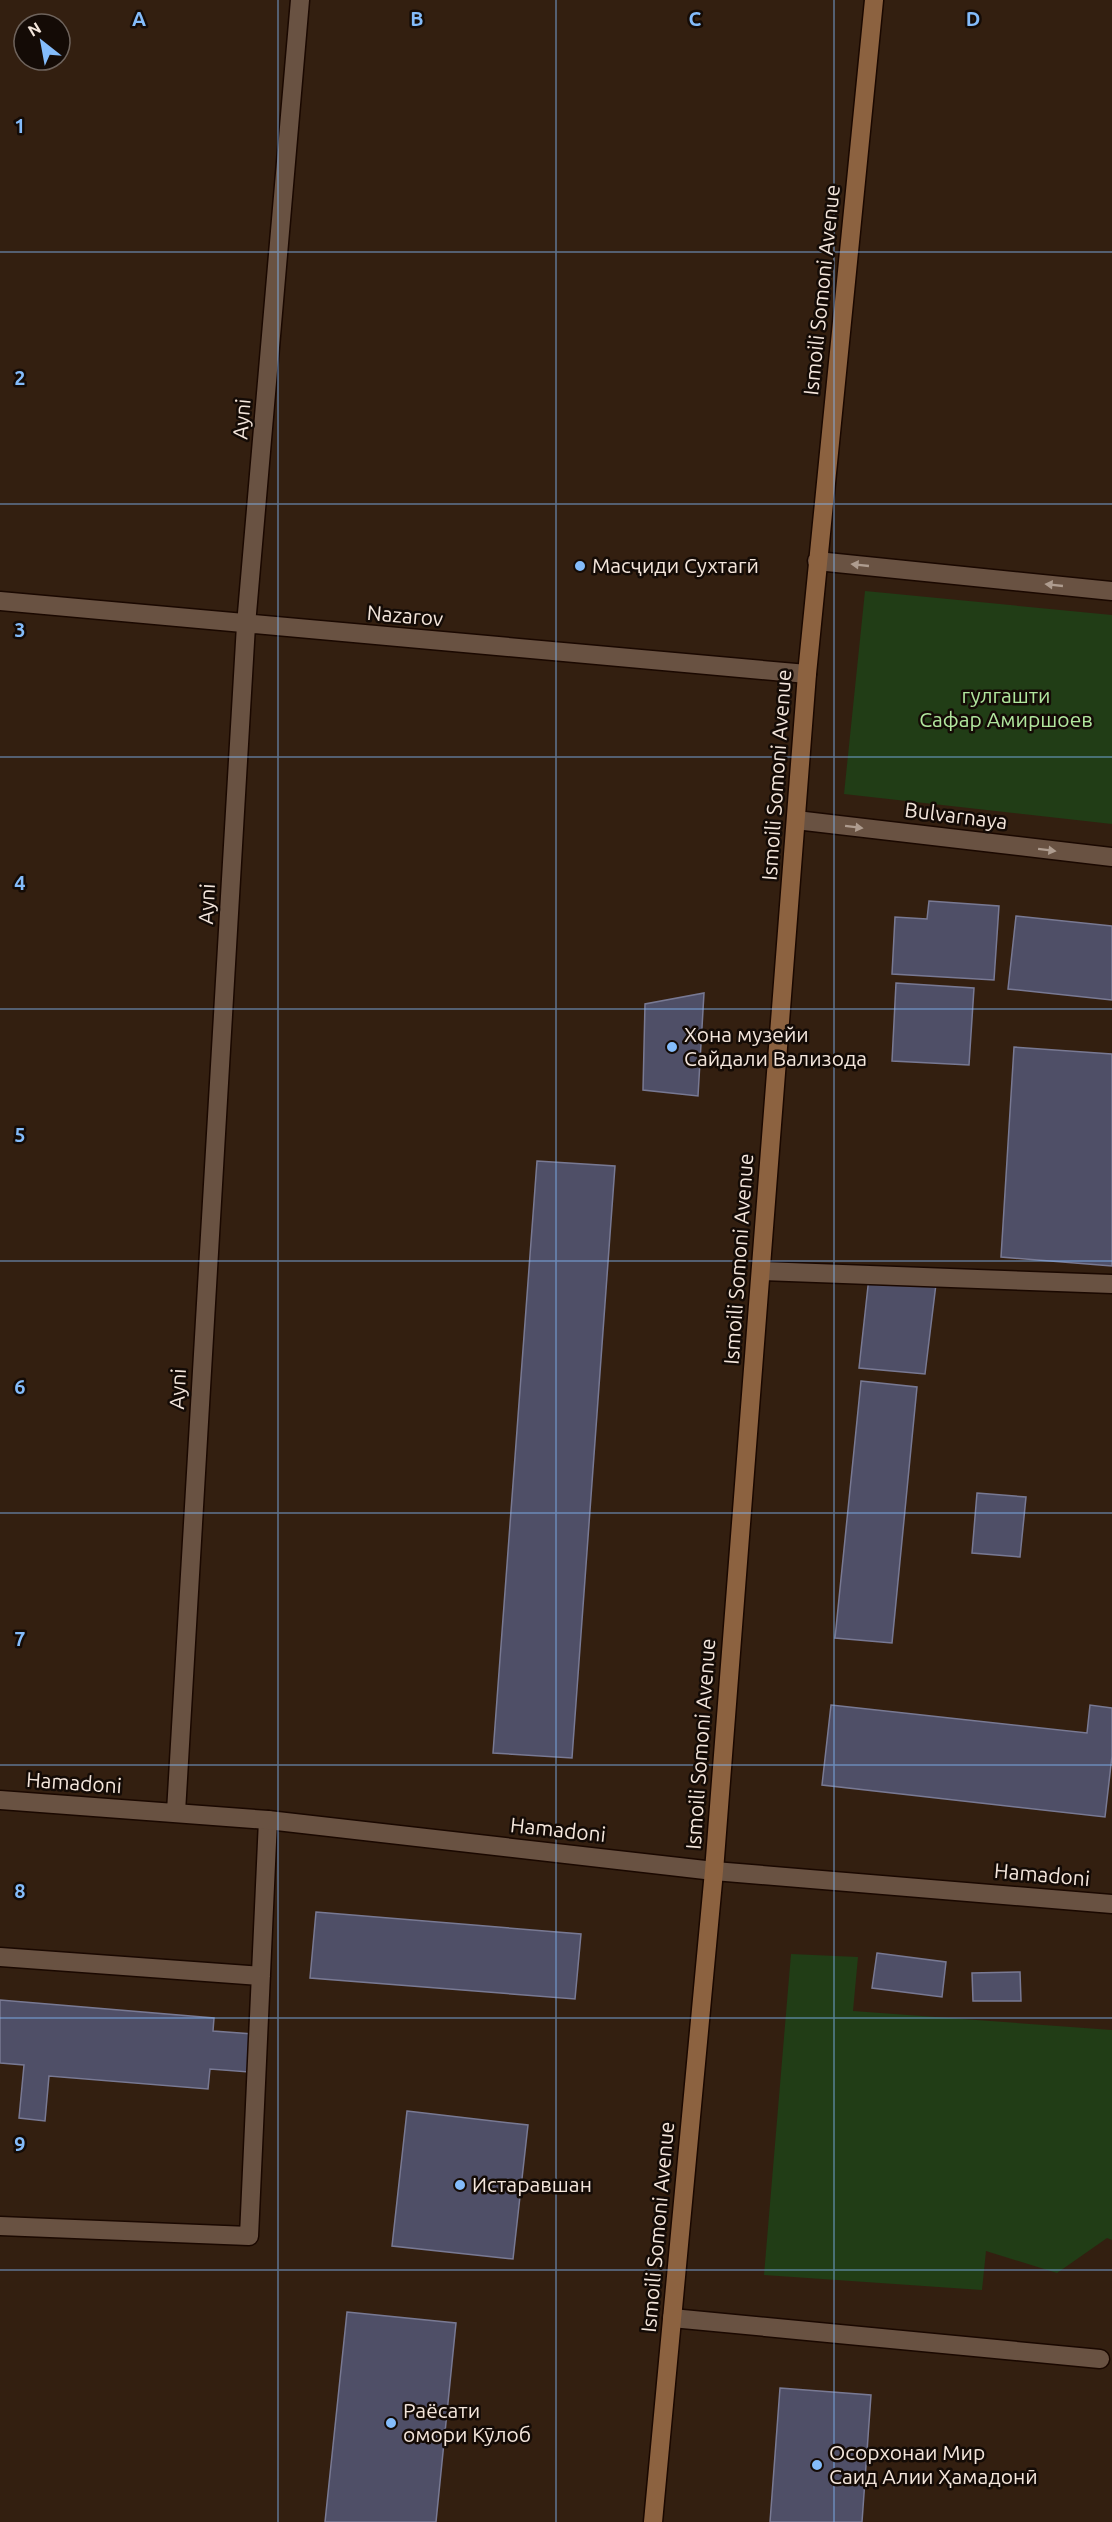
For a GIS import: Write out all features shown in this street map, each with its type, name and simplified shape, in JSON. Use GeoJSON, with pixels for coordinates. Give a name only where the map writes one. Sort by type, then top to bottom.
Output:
{"type":"FeatureCollection","features":[{"type":"Feature","properties":{"kind":"main road","name":"Ismoili Somoni Avenue"},"geometry":{"type":"LineString","coordinates":[[653,2522],[714,1871],[807,674],[874,0]]}},
{"type":"Feature","properties":{"kind":"street","name":"Ayni"},"geometry":{"type":"LineString","coordinates":[[176,1812],[246,625],[300,0]]}},
{"type":"Feature","properties":{"kind":"street"},"geometry":{"type":"LineString","coordinates":[[817,561],[1112,591]]}},
{"type":"Feature","properties":{"kind":"street","name":"Nazarov"},"geometry":{"type":"LineString","coordinates":[[0,601],[807,674]]}},
{"type":"Feature","properties":{"kind":"street","name":"Bulvarnaya"},"geometry":{"type":"LineString","coordinates":[[796,820],[1112,857]]}},
{"type":"Feature","properties":{"kind":"street"},"geometry":{"type":"LineString","coordinates":[[761,1271],[1112,1284]]}},
{"type":"Feature","properties":{"kind":"street","name":"Hamadoni"},"geometry":{"type":"LineString","coordinates":[[0,1800],[268,1820],[714,1871],[1112,1904]]}},
{"type":"Feature","properties":{"kind":"street"},"geometry":{"type":"LineString","coordinates":[[0,2226],[249,2236],[268,1820]]}},
{"type":"Feature","properties":{"kind":"street"},"geometry":{"type":"LineString","coordinates":[[0,1957],[261,1976]]}},
{"type":"Feature","properties":{"kind":"street"},"geometry":{"type":"LineString","coordinates":[[672,2318],[1100,2359]]}},
{"type":"Feature","properties":{"kind":"green space","name":"гулгашти Сафар Амиршоев"},"geometry":{"type":"Polygon","coordinates":[[[865,591],[1112,615],[1112,824],[844,794],[865,591]]]}},
{"type":"Feature","properties":{"kind":"green space"},"geometry":{"type":"Polygon","coordinates":[[[791,1954],[858,1957],[853,2011],[1112,2030],[1112,2240],[1107,2238],[1057,2273],[986,2251],[982,2290],[764,2275],[791,1954]]]}},
{"type":"Feature","properties":{"kind":"building"},"geometry":{"type":"Polygon","coordinates":[[[929,901],[999,906],[994,980],[892,974],[895,917],[927,919],[929,901]]]}},
{"type":"Feature","properties":{"kind":"building"},"geometry":{"type":"Polygon","coordinates":[[[1016,916],[1112,926],[1112,1000],[1008,989],[1016,916]]]}},
{"type":"Feature","properties":{"kind":"building"},"geometry":{"type":"Polygon","coordinates":[[[896,983],[974,988],[969,1065],[892,1061],[896,983]]]}},
{"type":"Feature","properties":{"kind":"building","name":"Хона музейи Сайдали Вализода"},"geometry":{"type":"Polygon","coordinates":[[[704,993],[698,1096],[643,1090],[645,1004],[704,993]]]}},
{"type":"Feature","properties":{"kind":"building"},"geometry":{"type":"Polygon","coordinates":[[[1014,1047],[1112,1054],[1112,1266],[1001,1257],[1014,1047]]]}},
{"type":"Feature","properties":{"kind":"building"},"geometry":{"type":"Polygon","coordinates":[[[537,1161],[615,1166],[572,1758],[493,1753],[537,1161]]]}},
{"type":"Feature","properties":{"kind":"building"},"geometry":{"type":"Polygon","coordinates":[[[869,1277],[936,1284],[925,1374],[859,1368],[869,1277]]]}},
{"type":"Feature","properties":{"kind":"building"},"geometry":{"type":"Polygon","coordinates":[[[861,1381],[917,1387],[892,1643],[835,1638],[861,1381]]]}},
{"type":"Feature","properties":{"kind":"building"},"geometry":{"type":"Polygon","coordinates":[[[977,1493],[1026,1497],[1020,1557],[972,1553],[977,1493]]]}},
{"type":"Feature","properties":{"kind":"building"},"geometry":{"type":"Polygon","coordinates":[[[831,1705],[1087,1733],[1090,1705],[1112,1708],[1112,1756],[1105,1817],[822,1785],[831,1705]]]}},
{"type":"Feature","properties":{"kind":"building"},"geometry":{"type":"Polygon","coordinates":[[[316,1912],[581,1934],[575,1999],[310,1978],[316,1912]]]}},
{"type":"Feature","properties":{"kind":"building"},"geometry":{"type":"Polygon","coordinates":[[[877,1953],[946,1962],[942,1997],[872,1988],[877,1953]]]}},
{"type":"Feature","properties":{"kind":"building"},"geometry":{"type":"Polygon","coordinates":[[[1020,1972],[1021,2001],[973,2001],[972,1973],[1020,1972]]]}},
{"type":"Feature","properties":{"kind":"building"},"geometry":{"type":"Polygon","coordinates":[[[0,2000],[214,2018],[213,2031],[253,2034],[249,2072],[210,2069],[208,2089],[49,2076],[45,2121],[19,2118],[24,2065],[0,2063],[0,2000]]]}},
{"type":"Feature","properties":{"kind":"building","name":"Истаравшан"},"geometry":{"type":"Polygon","coordinates":[[[407,2111],[528,2125],[513,2259],[392,2246],[407,2111]]]}},
{"type":"Feature","properties":{"kind":"building","name":"Раёсати омори Кӯлоб"},"geometry":{"type":"Polygon","coordinates":[[[347,2312],[456,2323],[436,2522],[325,2522],[347,2312]]]}},
{"type":"Feature","properties":{"kind":"building"},"geometry":{"type":"Polygon","coordinates":[[[780,2388],[871,2395],[862,2522],[770,2522],[780,2388]]]}},
{"type":"Feature","properties":{"kind":"place","name":"Масҷиди Сухтагӣ"},"geometry":{"type":"Point","coordinates":[580,566]}},
{"type":"Feature","properties":{"kind":"place","name":"Хона музейи Сайдали Вализода"},"geometry":{"type":"Point","coordinates":[672,1047]}},
{"type":"Feature","properties":{"kind":"place","name":"Истаравшан"},"geometry":{"type":"Point","coordinates":[460,2185]}},
{"type":"Feature","properties":{"kind":"place","name":"Раёсати омори Кӯлоб"},"geometry":{"type":"Point","coordinates":[391,2423]}},
{"type":"Feature","properties":{"kind":"place","name":"Осорхонаи Мир Саид Алии Ҳамадонӣ"},"geometry":{"type":"Point","coordinates":[817,2465]}}]}
